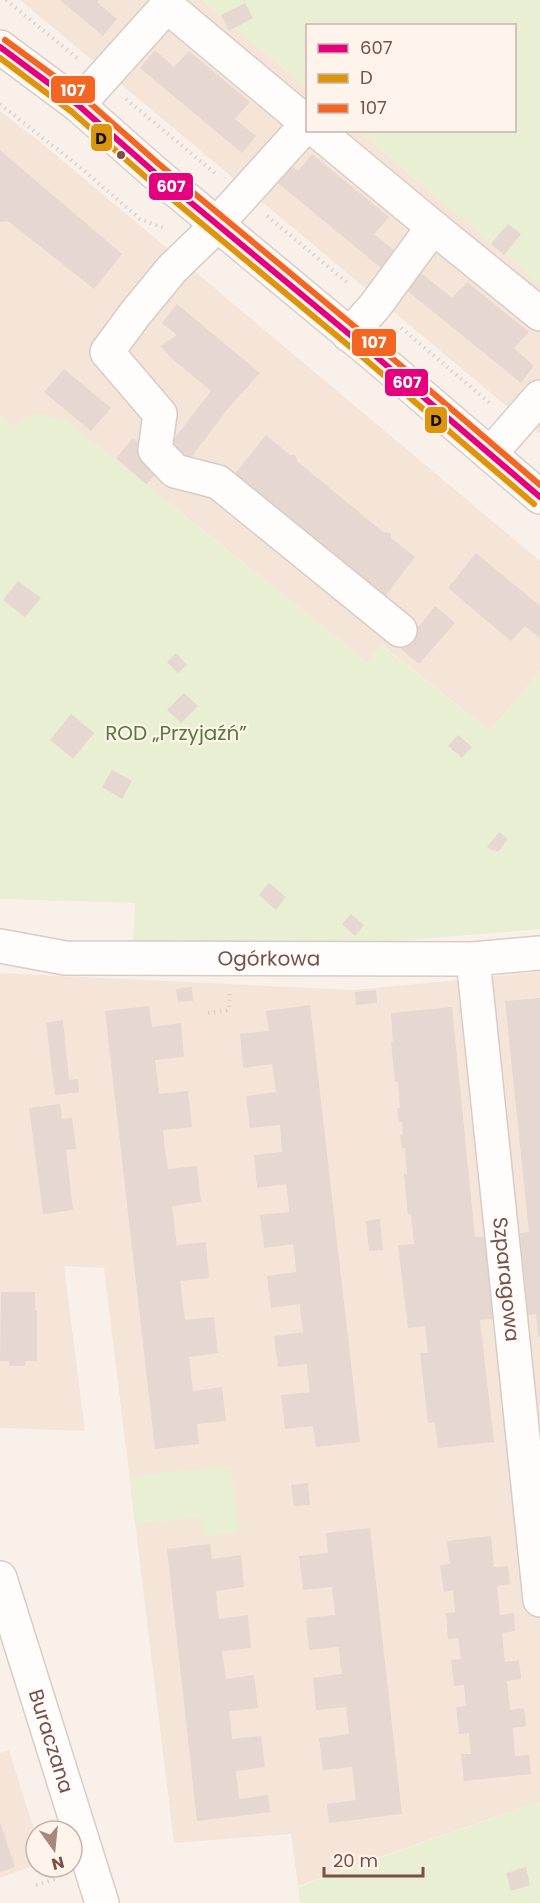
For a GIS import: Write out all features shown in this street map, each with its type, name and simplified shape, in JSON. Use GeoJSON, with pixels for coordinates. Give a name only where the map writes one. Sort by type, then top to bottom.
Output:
{"type":"FeatureCollection","features":[{"type":"Feature","properties":{"kind":"street"},"geometry":{"type":"LineString","coordinates":[[78,105],[163,3],[306,122]]}},
{"type":"Feature","properties":{"kind":"street"},"geometry":{"type":"LineString","coordinates":[[0,47],[78,105],[540,497]]}},
{"type":"Feature","properties":{"kind":"street"},"geometry":{"type":"LineString","coordinates":[[306,124],[172,270],[107,352],[160,414],[155,450],[175,471],[218,483],[400,630]]}},
{"type":"Feature","properties":{"kind":"street"},"geometry":{"type":"LineString","coordinates":[[318,132],[540,314]]}},
{"type":"Feature","properties":{"kind":"street"},"geometry":{"type":"LineString","coordinates":[[349,335],[375,306],[433,227]]}},
{"type":"Feature","properties":{"kind":"street"},"geometry":{"type":"LineString","coordinates":[[489,454],[540,397]]}},
{"type":"Feature","properties":{"kind":"street","name":"Ogórkowa"},"geometry":{"type":"LineString","coordinates":[[0,946],[65,958],[473,959],[540,953]]}},
{"type":"Feature","properties":{"kind":"street","name":"Szparagowa"},"geometry":{"type":"LineString","coordinates":[[473,959],[540,1600]]}},
{"type":"Feature","properties":{"kind":"street","name":"Buraczana"},"geometry":{"type":"LineString","coordinates":[[0,1578],[102,1903]]}},
{"type":"Feature","properties":{"kind":"path"},"geometry":{"type":"LineString","coordinates":[[0,104],[140,219],[174,232]]}},
{"type":"Feature","properties":{"kind":"shaded area"},"geometry":{"type":"Polygon","coordinates":[[[20,0],[202,0],[306,87],[306,132],[359,132],[540,284],[540,434],[20,0]]]}},
{"type":"Feature","properties":{"kind":"shaded area"},"geometry":{"type":"Polygon","coordinates":[[[0,111],[38,140],[540,561],[540,671],[490,731],[382,645],[368,663],[168,502],[25,417],[14,427],[0,416],[0,111]]]}},
{"type":"Feature","properties":{"kind":"shaded area"},"geometry":{"type":"Polygon","coordinates":[[[540,972],[540,1801],[298,1886],[291,1834],[174,1843],[104,1268],[64,1266],[85,1431],[0,1428],[0,973],[354,990],[540,972]]]}},
{"type":"Feature","properties":{"kind":"shaded area"},"geometry":{"type":"Polygon","coordinates":[[[9,1750],[31,1819],[24,1819],[24,1869],[0,1878],[0,1753],[9,1750]]]}},
{"type":"Feature","properties":{"kind":"green space"},"geometry":{"type":"Polygon","coordinates":[[[202,0],[540,0],[540,284],[359,132],[516,132],[516,24],[306,24],[306,87],[202,0]]]}},
{"type":"Feature","properties":{"kind":"green space","name":"ROD „Przyjaźń”"},"geometry":{"type":"Polygon","coordinates":[[[37,413],[67,421],[368,663],[381,645],[490,731],[540,671],[540,929],[384,942],[133,941],[135,903],[0,899],[0,416],[14,427],[25,417],[37,413]]]}},
{"type":"Feature","properties":{"kind":"green space"},"geometry":{"type":"Polygon","coordinates":[[[231,1466],[239,1532],[204,1537],[201,1517],[136,1524],[130,1476],[231,1466]]]}},
{"type":"Feature","properties":{"kind":"green space"},"geometry":{"type":"Polygon","coordinates":[[[540,1801],[540,1903],[300,1903],[298,1887],[540,1801]]]}},
{"type":"Feature","properties":{"kind":"building"},"geometry":{"type":"Polygon","coordinates":[[[60,0],[99,0],[97,2],[117,19],[103,36],[60,0]]]}},
{"type":"Feature","properties":{"kind":"building"},"geometry":{"type":"Polygon","coordinates":[[[245,3],[253,18],[229,31],[221,15],[245,3]]]}},
{"type":"Feature","properties":{"kind":"building"},"geometry":{"type":"Polygon","coordinates":[[[155,50],[174,67],[189,51],[250,102],[235,119],[256,136],[242,153],[140,68],[155,50]]]}},
{"type":"Feature","properties":{"kind":"building"},"geometry":{"type":"Polygon","coordinates":[[[0,150],[122,254],[94,289],[8,221],[0,222],[0,150]]]}},
{"type":"Feature","properties":{"kind":"building"},"geometry":{"type":"Polygon","coordinates":[[[312,154],[389,217],[374,234],[395,251],[381,268],[278,183],[292,166],[298,171],[312,154]]]}},
{"type":"Feature","properties":{"kind":"building"},"geometry":{"type":"Polygon","coordinates":[[[508,224],[521,234],[504,255],[491,244],[508,224]]]}},
{"type":"Feature","properties":{"kind":"building"},"geometry":{"type":"Polygon","coordinates":[[[420,272],[452,298],[467,282],[529,332],[514,348],[534,366],[521,383],[405,289],[420,272]]]}},
{"type":"Feature","properties":{"kind":"building"},"geometry":{"type":"Polygon","coordinates":[[[177,304],[260,373],[230,406],[183,468],[164,452],[211,391],[160,346],[177,335],[162,323],[177,304]]]}},
{"type":"Feature","properties":{"kind":"building"},"geometry":{"type":"Polygon","coordinates":[[[64,369],[111,408],[91,431],[44,392],[64,369]]]}},
{"type":"Feature","properties":{"kind":"building"},"geometry":{"type":"Polygon","coordinates":[[[266,435],[290,455],[295,455],[298,462],[383,532],[391,533],[391,538],[415,557],[384,598],[234,475],[266,435]]]}},
{"type":"Feature","properties":{"kind":"building"},"geometry":{"type":"Polygon","coordinates":[[[133,438],[144,448],[137,456],[156,474],[146,484],[116,458],[133,438]]]}},
{"type":"Feature","properties":{"kind":"building"},"geometry":{"type":"Polygon","coordinates":[[[476,553],[540,606],[540,638],[525,626],[511,641],[448,588],[476,553]]]}},
{"type":"Feature","properties":{"kind":"building"},"geometry":{"type":"Polygon","coordinates":[[[18,581],[41,598],[25,617],[3,600],[18,581]]]}},
{"type":"Feature","properties":{"kind":"building"},"geometry":{"type":"Polygon","coordinates":[[[435,606],[455,623],[419,664],[401,649],[435,606]]]}},
{"type":"Feature","properties":{"kind":"building"},"geometry":{"type":"Polygon","coordinates":[[[176,653],[187,665],[178,673],[167,662],[176,653]]]}},
{"type":"Feature","properties":{"kind":"building"},"geometry":{"type":"Polygon","coordinates":[[[184,693],[198,706],[181,723],[167,710],[184,693]]]}},
{"type":"Feature","properties":{"kind":"building"},"geometry":{"type":"Polygon","coordinates":[[[71,714],[94,733],[73,759],[50,740],[71,714]]]}},
{"type":"Feature","properties":{"kind":"building"},"geometry":{"type":"Polygon","coordinates":[[[458,735],[472,747],[462,758],[448,746],[458,735]]]}},
{"type":"Feature","properties":{"kind":"building"},"geometry":{"type":"Polygon","coordinates":[[[112,770],[132,781],[122,799],[102,787],[112,770]]]}},
{"type":"Feature","properties":{"kind":"building"},"geometry":{"type":"Polygon","coordinates":[[[499,832],[508,839],[498,852],[487,847],[499,832]]]}},
{"type":"Feature","properties":{"kind":"building"},"geometry":{"type":"Polygon","coordinates":[[[269,883],[286,897],[276,910],[259,895],[269,883]]]}},
{"type":"Feature","properties":{"kind":"building"},"geometry":{"type":"Polygon","coordinates":[[[351,914],[364,925],[355,936],[342,924],[351,914]]]}},
{"type":"Feature","properties":{"kind":"building"},"geometry":{"type":"Polygon","coordinates":[[[192,987],[193,1001],[178,1002],[176,989],[192,987]]]}},
{"type":"Feature","properties":{"kind":"building"},"geometry":{"type":"Polygon","coordinates":[[[376,990],[377,1003],[356,1005],[355,992],[376,990]]]}},
{"type":"Feature","properties":{"kind":"building"},"geometry":{"type":"Polygon","coordinates":[[[540,998],[540,1337],[538,1337],[536,1314],[528,1315],[520,1233],[529,1232],[505,1001],[540,998]]]}},
{"type":"Feature","properties":{"kind":"building"},"geometry":{"type":"Polygon","coordinates":[[[310,1005],[360,1442],[316,1447],[313,1426],[285,1429],[281,1395],[310,1392],[307,1364],[278,1367],[274,1336],[303,1332],[300,1304],[271,1308],[267,1276],[296,1272],[295,1258],[293,1244],[264,1248],[260,1215],[289,1212],[288,1198],[286,1184],[257,1188],[254,1155],[282,1152],[280,1125],[250,1128],[246,1096],[276,1092],[272,1064],[243,1068],[240,1034],[269,1031],[266,1011],[310,1005]]]}},
{"type":"Feature","properties":{"kind":"building"},"geometry":{"type":"Polygon","coordinates":[[[149,1006],[152,1027],[181,1023],[184,1057],[155,1060],[159,1094],[188,1091],[192,1127],[163,1130],[165,1150],[168,1169],[197,1166],[201,1202],[172,1206],[177,1245],[206,1242],[209,1278],[180,1281],[185,1320],[214,1317],[218,1353],[189,1357],[193,1391],[222,1387],[226,1421],[197,1424],[199,1444],[155,1449],[105,1011],[149,1006]]]}},
{"type":"Feature","properties":{"kind":"building"},"geometry":{"type":"Polygon","coordinates":[[[452,1007],[475,1237],[485,1237],[494,1319],[480,1320],[494,1442],[438,1448],[435,1422],[428,1423],[420,1353],[428,1353],[425,1326],[408,1328],[398,1245],[414,1244],[411,1214],[408,1215],[404,1174],[407,1174],[405,1148],[402,1148],[400,1135],[403,1134],[402,1122],[399,1122],[397,1108],[400,1108],[391,1042],[393,1042],[391,1013],[452,1007]]]}},
{"type":"Feature","properties":{"kind":"building"},"geometry":{"type":"Polygon","coordinates":[[[63,1020],[69,1080],[78,1079],[79,1092],[55,1095],[46,1023],[63,1020]]]}},
{"type":"Feature","properties":{"kind":"building"},"geometry":{"type":"Polygon","coordinates":[[[60,1104],[62,1119],[72,1118],[76,1149],[66,1150],[73,1210],[43,1214],[29,1108],[60,1104]]]}},
{"type":"Feature","properties":{"kind":"building"},"geometry":{"type":"Polygon","coordinates":[[[380,1219],[383,1250],[369,1251],[366,1221],[380,1219]]]}},
{"type":"Feature","properties":{"kind":"building"},"geometry":{"type":"Polygon","coordinates":[[[1,1292],[35,1292],[37,1361],[25,1361],[25,1366],[9,1366],[9,1361],[0,1361],[1,1292]]]}},
{"type":"Feature","properties":{"kind":"building"},"geometry":{"type":"Polygon","coordinates":[[[308,1483],[310,1505],[294,1506],[291,1485],[308,1483]]]}},
{"type":"Feature","properties":{"kind":"building"},"geometry":{"type":"Polygon","coordinates":[[[370,1528],[402,1814],[329,1823],[327,1804],[356,1800],[352,1767],[323,1770],[319,1738],[349,1734],[346,1707],[316,1710],[313,1678],[342,1674],[339,1647],[309,1650],[306,1618],[335,1615],[332,1587],[303,1590],[299,1556],[328,1553],[326,1533],[370,1528]]]}},
{"type":"Feature","properties":{"kind":"building"},"geometry":{"type":"Polygon","coordinates":[[[491,1536],[494,1567],[508,1566],[510,1582],[510,1584],[497,1586],[500,1615],[514,1613],[515,1631],[502,1633],[505,1662],[519,1660],[521,1677],[521,1679],[507,1681],[510,1710],[524,1708],[526,1725],[513,1728],[515,1756],[529,1755],[531,1774],[464,1781],[461,1754],[471,1754],[469,1733],[459,1734],[456,1707],[466,1706],[464,1685],[454,1686],[451,1660],[461,1659],[458,1638],[448,1639],[446,1613],[455,1612],[453,1590],[444,1592],[440,1565],[450,1564],[447,1541],[491,1536]]]}},
{"type":"Feature","properties":{"kind":"building"},"geometry":{"type":"Polygon","coordinates":[[[210,1544],[212,1559],[241,1555],[244,1587],[216,1591],[219,1619],[248,1615],[251,1648],[222,1651],[226,1679],[254,1675],[258,1708],[229,1711],[232,1739],[261,1736],[265,1767],[236,1771],[239,1799],[268,1795],[270,1812],[197,1821],[167,1549],[210,1544]]]}},
{"type":"Feature","properties":{"kind":"building"},"geometry":{"type":"Polygon","coordinates":[[[0,1822],[15,1867],[0,1872],[0,1822]]]}},
{"type":"Feature","properties":{"kind":"building"},"geometry":{"type":"Polygon","coordinates":[[[526,1867],[530,1885],[511,1891],[506,1873],[526,1867]]]}},
{"type":"Feature","properties":{"kind":"transit line","name":"107"},"geometry":{"type":"LineString","coordinates":[[5,40],[84,98],[160,165],[378,346],[540,485]]}},
{"type":"Feature","properties":{"kind":"transit line","name":"607"},"geometry":{"type":"LineString","coordinates":[[0,47],[78,105],[154,172],[372,353],[540,497]]}},
{"type":"Feature","properties":{"kind":"transit line","name":"D"},"geometry":{"type":"LineString","coordinates":[[0,58],[72,112],[148,179],[366,360],[534,504]]}}]}
